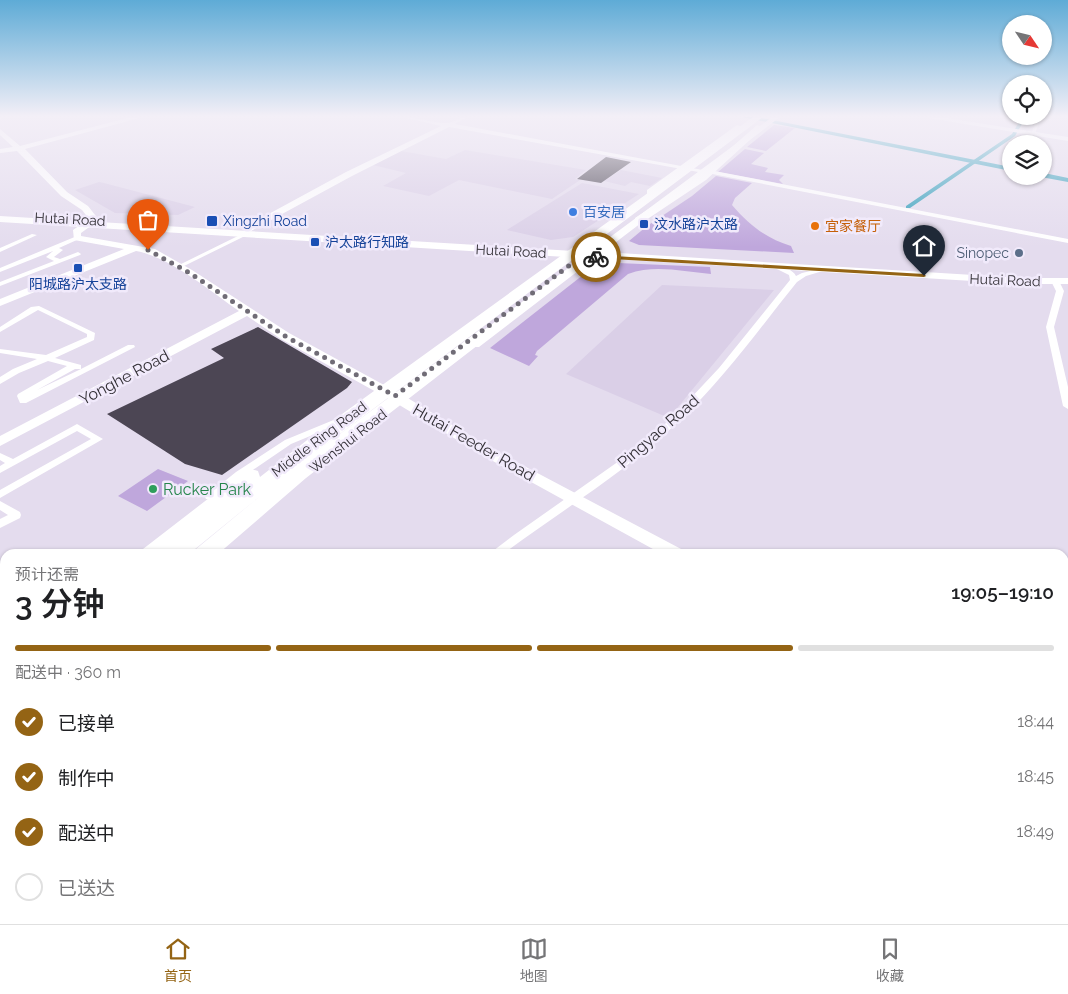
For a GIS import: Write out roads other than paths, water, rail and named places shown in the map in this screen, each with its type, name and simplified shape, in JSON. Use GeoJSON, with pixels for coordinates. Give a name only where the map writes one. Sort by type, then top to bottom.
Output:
{"type":"FeatureCollection","features":[{"type":"Feature","properties":{"kind":"highway","name":"Middle Ring Road"},"geometry":{"type":"LineString","coordinates":[[180,549],[311,445],[709,160]]}},
{"type":"Feature","properties":{"kind":"highway","name":"Middle Ring Road"},"geometry":{"type":"LineString","coordinates":[[210,549],[336,446],[712,160]]}},
{"type":"Feature","properties":{"kind":"highway"},"geometry":{"type":"LineString","coordinates":[[639,220],[672,201],[724,160]]}},
{"type":"Feature","properties":{"kind":"highway"},"geometry":{"type":"LineString","coordinates":[[157,549],[252,474],[289,450],[323,433]]}},
{"type":"Feature","properties":{"kind":"main road","name":"Wenshui Road"},"geometry":{"type":"LineString","coordinates":[[216,549],[302,476],[481,318],[511,296],[580,254],[683,167],[695,160]]}},
{"type":"Feature","properties":{"kind":"main road"},"geometry":{"type":"LineString","coordinates":[[201,549],[392,395],[474,332],[580,254],[602,248],[716,160]]}},
{"type":"Feature","properties":{"kind":"main road","name":"Hutai Road"},"geometry":{"type":"LineString","coordinates":[[0,216],[1068,281]]}},
{"type":"Feature","properties":{"kind":"main road","name":"Hutai Road"},"geometry":{"type":"LineString","coordinates":[[0,219],[91,222]]}},
{"type":"Feature","properties":{"kind":"main road","name":"Hutai Road"},"geometry":{"type":"LineString","coordinates":[[287,233],[824,270],[1068,281]]}},
{"type":"Feature","properties":{"kind":"main road","name":"Hutai Road"},"geometry":{"type":"LineString","coordinates":[[287,233],[580,254]]}},
{"type":"Feature","properties":{"kind":"main road","name":"Hutai Road"},"geometry":{"type":"LineString","coordinates":[[287,233],[1068,276]]}},
{"type":"Feature","properties":{"kind":"main road","name":"Hutai Road"},"geometry":{"type":"LineString","coordinates":[[602,248],[1004,270],[1068,276]]}},
{"type":"Feature","properties":{"kind":"main road"},"geometry":{"type":"LineString","coordinates":[[190,549],[281,477],[580,254]]}},
{"type":"Feature","properties":{"kind":"main road"},"geometry":{"type":"LineString","coordinates":[[511,296],[535,287]]}},
{"type":"Feature","properties":{"kind":"main road"},"geometry":{"type":"LineString","coordinates":[[474,332],[481,318]]}},
{"type":"Feature","properties":{"kind":"main road","name":"Wenshui Road"},"geometry":{"type":"LineString","coordinates":[[175,549],[294,454],[340,420],[392,395]]}},
{"type":"Feature","properties":{"kind":"main road"},"geometry":{"type":"LineString","coordinates":[[281,477],[294,454]]}},
{"type":"Feature","properties":{"kind":"street"},"geometry":{"type":"LineString","coordinates":[[0,270],[77,238],[76,232],[91,222],[86,208],[64,194],[32,160]]}},
{"type":"Feature","properties":{"kind":"street"},"geometry":{"type":"LineString","coordinates":[[180,266],[377,160]]}},
{"type":"Feature","properties":{"kind":"street"},"geometry":{"type":"LineString","coordinates":[[643,160],[704,170],[1068,241]]}},
{"type":"Feature","properties":{"kind":"street"},"geometry":{"type":"LineString","coordinates":[[0,250],[34,235]]}},
{"type":"Feature","properties":{"kind":"street","name":"Hutai Feeder Road"},"geometry":{"type":"LineString","coordinates":[[77,238],[151,251],[180,266],[285,336],[392,395],[572,499],[667,549]]}},
{"type":"Feature","properties":{"kind":"street"},"geometry":{"type":"LineString","coordinates":[[0,303],[135,248]]}},
{"type":"Feature","properties":{"kind":"street"},"geometry":{"type":"LineString","coordinates":[[50,249],[60,250],[49,257],[60,261]]}},
{"type":"Feature","properties":{"kind":"street"},"geometry":{"type":"LineString","coordinates":[[3,285],[78,254]]}},
{"type":"Feature","properties":{"kind":"street"},"geometry":{"type":"LineString","coordinates":[[777,267],[792,274],[795,277],[794,280],[804,274],[824,270]]}},
{"type":"Feature","properties":{"kind":"street","name":"Pingyao Road"},"geometry":{"type":"LineString","coordinates":[[502,549],[616,468],[677,419],[709,385],[794,280]]}},
{"type":"Feature","properties":{"kind":"street"},"geometry":{"type":"LineString","coordinates":[[1055,281],[1060,291],[1050,327],[1068,406]]}},
{"type":"Feature","properties":{"kind":"street"},"geometry":{"type":"LineString","coordinates":[[0,330],[34,309],[39,308],[91,333],[90,338],[16,371],[0,381]]}},
{"type":"Feature","properties":{"kind":"street","name":"Yonghe Road"},"geometry":{"type":"LineString","coordinates":[[0,442],[248,311]]}},
{"type":"Feature","properties":{"kind":"street"},"geometry":{"type":"LineString","coordinates":[[74,366],[21,396],[23,401],[131,347]]}},
{"type":"Feature","properties":{"kind":"street"},"geometry":{"type":"LineString","coordinates":[[0,351],[48,358],[86,370]]}},
{"type":"Feature","properties":{"kind":"street"},"geometry":{"type":"LineString","coordinates":[[150,549],[240,474],[288,442],[340,420]]}},
{"type":"Feature","properties":{"kind":"street"},"geometry":{"type":"LineString","coordinates":[[0,470],[77,427],[98,440],[0,495]]}},
{"type":"Feature","properties":{"kind":"street"},"geometry":{"type":"LineString","coordinates":[[0,456],[12,463]]}},
{"type":"Feature","properties":{"kind":"street"},"geometry":{"type":"LineString","coordinates":[[0,505],[16,515],[0,524]]}},
{"type":"Feature","properties":{"kind":"waterway"},"geometry":{"type":"LineString","coordinates":[[966,160],[1002,167]]}},
{"type":"Feature","properties":{"kind":"waterway"},"geometry":{"type":"LineString","coordinates":[[908,207],[977,160]]}},
{"type":"Feature","properties":{"kind":"waterway"},"geometry":{"type":"LineString","coordinates":[[1052,177],[1068,180]]}},
{"type":"Feature","properties":{"kind":"place","name":"百安居"},"geometry":{"type":"Point","coordinates":[573,212]}},
{"type":"Feature","properties":{"kind":"place","name":"Xingzhi Road"},"geometry":{"type":"Point","coordinates":[212,221]}},
{"type":"Feature","properties":{"kind":"place","name":"汶水路沪太路"},"geometry":{"type":"Point","coordinates":[644,224]}},
{"type":"Feature","properties":{"kind":"place","name":"宜家餐厅"},"geometry":{"type":"Point","coordinates":[815,226]}},
{"type":"Feature","properties":{"kind":"place","name":"沪太路行知路"},"geometry":{"type":"Point","coordinates":[315,242]}},
{"type":"Feature","properties":{"kind":"place","name":"Sinopec"},"geometry":{"type":"Point","coordinates":[1019,253]}},
{"type":"Feature","properties":{"kind":"place","name":"阳城路沪太支路"},"geometry":{"type":"Point","coordinates":[78,268]}},
{"type":"Feature","properties":{"kind":"place","name":"Rucker Park"},"geometry":{"type":"Point","coordinates":[153,489]}}]}
